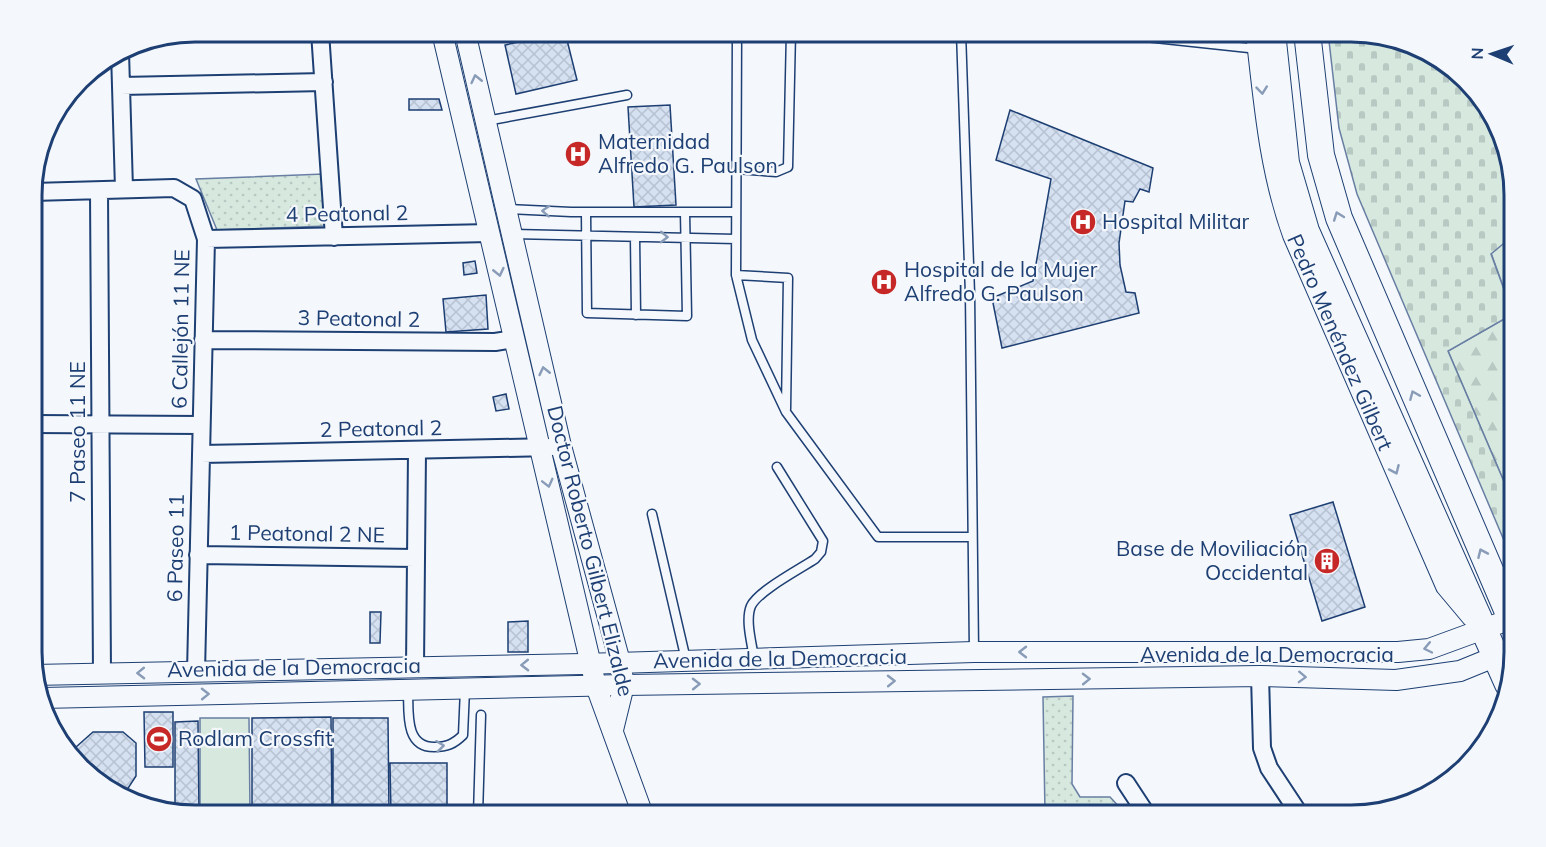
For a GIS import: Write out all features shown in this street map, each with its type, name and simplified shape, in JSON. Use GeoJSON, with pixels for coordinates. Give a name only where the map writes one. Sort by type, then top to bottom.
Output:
{"type":"FeatureCollection","features":[{"type":"Feature","properties":{"kind":"main road","name":"Pedro Menéndez Gilbert"},"geometry":{"type":"LineString","coordinates":[[1265,42],[1294,196],[1306,231],[1484,631],[1504,652]]}},
{"type":"Feature","properties":{"kind":"main road"},"geometry":{"type":"LineString","coordinates":[[1308,42],[1321,155],[1339,218],[1504,601]]}},
{"type":"Feature","properties":{"kind":"main road"},"geometry":{"type":"LineString","coordinates":[[1275,177],[1281,123]]}},
{"type":"Feature","properties":{"kind":"street"},"geometry":{"type":"LineString","coordinates":[[321,42],[334,237]]}},
{"type":"Feature","properties":{"kind":"street","name":"Doctor Roberto Gilbert Elizalde"},"geometry":{"type":"LineString","coordinates":[[444,42],[596,686],[613,730]]}},
{"type":"Feature","properties":{"kind":"street","name":"Doctor Roberto Gilbert Elizalde"},"geometry":{"type":"LineString","coordinates":[[467,42],[561,446],[620,663],[624,685],[613,730]]}},
{"type":"Feature","properties":{"kind":"street","name":"Pedro Menéndez Gilbert"},"geometry":{"type":"LineString","coordinates":[[1265,42],[1266,124],[1278,194],[1293,236],[1446,586],[1484,631]]}},
{"type":"Feature","properties":{"kind":"street"},"geometry":{"type":"LineString","coordinates":[[42,192],[124,189],[120,61]]}},
{"type":"Feature","properties":{"kind":"street"},"geometry":{"type":"LineString","coordinates":[[121,86],[324,82]]}},
{"type":"Feature","properties":{"kind":"street"},"geometry":{"type":"LineString","coordinates":[[466,132],[475,139],[485,134],[486,125]]}},
{"type":"Feature","properties":{"kind":"street"},"geometry":{"type":"LineString","coordinates":[[475,169],[478,160],[482,157],[488,157],[496,162]]}},
{"type":"Feature","properties":{"kind":"street","name":"6 Callejón 11 NE"},"geometry":{"type":"LineString","coordinates":[[124,189],[174,188],[193,199],[206,239],[201,425]]}},
{"type":"Feature","properties":{"kind":"street","name":"7 Paseo 11 NE"},"geometry":{"type":"LineString","coordinates":[[99,191],[102,673]]}},
{"type":"Feature","properties":{"kind":"street","name":"4 Peatonal 2"},"geometry":{"type":"LineString","coordinates":[[206,239],[490,233]]}},
{"type":"Feature","properties":{"kind":"street","name":"3 Peatonal 2"},"geometry":{"type":"LineString","coordinates":[[203,340],[495,342],[514,339]]}},
{"type":"Feature","properties":{"kind":"street"},"geometry":{"type":"LineString","coordinates":[[42,424],[201,425]]}},
{"type":"Feature","properties":{"kind":"street","name":"6 Paseo 11"},"geometry":{"type":"LineString","coordinates":[[196,672],[201,425]]}},
{"type":"Feature","properties":{"kind":"street","name":"2 Peatonal 2"},"geometry":{"type":"LineString","coordinates":[[201,454],[561,446]]}},
{"type":"Feature","properties":{"kind":"street"},"geometry":{"type":"LineString","coordinates":[[415,667],[417,451]]}},
{"type":"Feature","properties":{"kind":"street","name":"1 Peatonal 2 NE"},"geometry":{"type":"LineString","coordinates":[[198,555],[415,558]]}},
{"type":"Feature","properties":{"kind":"street","name":"Avenida de la Democracia"},"geometry":{"type":"LineString","coordinates":[[44,678],[102,673],[592,664],[974,652],[1398,652],[1429,649],[1504,625]]}},
{"type":"Feature","properties":{"kind":"street","name":"Avenida de la Democracia"},"geometry":{"type":"LineString","coordinates":[[49,698],[624,685],[1260,676],[1396,680],[1429,678],[1460,671],[1504,653]]}},
{"type":"Feature","properties":{"kind":"street"},"geometry":{"type":"LineString","coordinates":[[1260,676],[1262,748],[1269,768],[1293,805]]}},
{"type":"Feature","properties":{"kind":"street"},"geometry":{"type":"LineString","coordinates":[[613,730],[639,805]]}},
{"type":"Feature","properties":{"kind":"street"},"geometry":{"type":"LineString","coordinates":[[1126,783],[1140,805]]}},
{"type":"Feature","properties":{"kind":"lane"},"geometry":{"type":"LineString","coordinates":[[737,42],[736,275],[752,340],[786,412],[878,537],[972,537]]}},
{"type":"Feature","properties":{"kind":"lane"},"geometry":{"type":"LineString","coordinates":[[736,170],[776,172],[788,167],[791,42]]}},
{"type":"Feature","properties":{"kind":"lane"},"geometry":{"type":"LineString","coordinates":[[961,42],[970,294],[974,652]]}},
{"type":"Feature","properties":{"kind":"lane"},"geometry":{"type":"LineString","coordinates":[[486,125],[627,95]]}},
{"type":"Feature","properties":{"kind":"lane"},"geometry":{"type":"LineString","coordinates":[[506,209],[586,212],[736,212]]}},
{"type":"Feature","properties":{"kind":"lane"},"geometry":{"type":"LineString","coordinates":[[586,212],[587,313],[687,316],[686,212]]}},
{"type":"Feature","properties":{"kind":"lane"},"geometry":{"type":"LineString","coordinates":[[512,234],[736,238]]}},
{"type":"Feature","properties":{"kind":"lane"},"geometry":{"type":"LineString","coordinates":[[634,237],[636,315]]}},
{"type":"Feature","properties":{"kind":"lane"},"geometry":{"type":"LineString","coordinates":[[736,275],[788,278],[786,412]]}},
{"type":"Feature","properties":{"kind":"lane"},"geometry":{"type":"LineString","coordinates":[[754,658],[750,627],[751,607],[762,595],[815,559],[821,552],[823,541],[777,467]]}},
{"type":"Feature","properties":{"kind":"lane"},"geometry":{"type":"LineString","coordinates":[[652,514],[686,660]]}},
{"type":"Feature","properties":{"kind":"lane"},"geometry":{"type":"LineString","coordinates":[[408,689],[410,728],[415,741],[427,747],[445,747],[463,735],[465,688]]}},
{"type":"Feature","properties":{"kind":"lane"},"geometry":{"type":"LineString","coordinates":[[478,805],[481,715]]}},
{"type":"Feature","properties":{"kind":"green space"},"geometry":{"type":"Polygon","coordinates":[[[1329,42],[1361,42],[1381,45],[1400,50],[1436,68],[1466,94],[1484,118],[1499,155],[1503,175],[1504,243],[1491,254],[1504,289],[1504,319],[1448,351],[1504,482],[1504,540],[1357,194],[1339,128],[1329,42]]]}},
{"type":"Feature","properties":{"kind":"green space"},"geometry":{"type":"Polygon","coordinates":[[[324,174],[326,226],[217,230],[196,179],[324,174]]]}},
{"type":"Feature","properties":{"kind":"green space"},"geometry":{"type":"Polygon","coordinates":[[[1504,243],[1504,289],[1491,253],[1504,243]]]}},
{"type":"Feature","properties":{"kind":"green space"},"geometry":{"type":"Polygon","coordinates":[[[1504,319],[1504,482],[1448,351],[1504,319]]]}},
{"type":"Feature","properties":{"kind":"green space"},"geometry":{"type":"Polygon","coordinates":[[[1073,696],[1072,784],[1080,797],[1110,797],[1118,805],[1045,805],[1043,697],[1073,696]]]}},
{"type":"Feature","properties":{"kind":"green space"},"geometry":{"type":"Polygon","coordinates":[[[200,718],[249,718],[250,805],[200,805],[200,718]]]}},
{"type":"Feature","properties":{"kind":"building"},"geometry":{"type":"Polygon","coordinates":[[[519,42],[568,42],[577,80],[516,94],[505,45],[519,42]]]}},
{"type":"Feature","properties":{"kind":"building"},"geometry":{"type":"Polygon","coordinates":[[[409,99],[439,99],[442,110],[409,110],[409,99]]]}},
{"type":"Feature","properties":{"kind":"building"},"geometry":{"type":"Polygon","coordinates":[[[670,105],[676,205],[634,207],[628,107],[670,105]]]}},
{"type":"Feature","properties":{"kind":"building","name":"Hospital Militar"},"geometry":{"type":"Polygon","coordinates":[[[1010,110],[1153,168],[1149,192],[1140,189],[1133,202],[1125,201],[1119,243],[1120,265],[1126,292],[1135,293],[1139,313],[1002,348],[992,298],[1033,281],[1051,179],[996,160],[1010,110]]]}},
{"type":"Feature","properties":{"kind":"building"},"geometry":{"type":"Polygon","coordinates":[[[475,261],[477,273],[464,275],[463,263],[475,261]]]}},
{"type":"Feature","properties":{"kind":"building"},"geometry":{"type":"Polygon","coordinates":[[[486,295],[488,329],[446,332],[443,299],[486,295]]]}},
{"type":"Feature","properties":{"kind":"building"},"geometry":{"type":"Polygon","coordinates":[[[506,394],[509,409],[496,411],[493,397],[506,394]]]}},
{"type":"Feature","properties":{"kind":"building","name":"Base de Moviliación Occidental"},"geometry":{"type":"Polygon","coordinates":[[[1333,502],[1365,607],[1322,621],[1290,515],[1333,502]]]}},
{"type":"Feature","properties":{"kind":"building"},"geometry":{"type":"Polygon","coordinates":[[[370,612],[381,612],[380,643],[370,643],[370,612]]]}},
{"type":"Feature","properties":{"kind":"building"},"geometry":{"type":"Polygon","coordinates":[[[528,621],[528,652],[508,652],[508,622],[528,621]]]}},
{"type":"Feature","properties":{"kind":"building","name":"Rodlam Crossfit"},"geometry":{"type":"Polygon","coordinates":[[[144,712],[173,712],[173,767],[145,767],[144,712]]]}},
{"type":"Feature","properties":{"kind":"building"},"geometry":{"type":"Polygon","coordinates":[[[331,717],[332,805],[252,805],[252,718],[331,717]]]}},
{"type":"Feature","properties":{"kind":"building"},"geometry":{"type":"Polygon","coordinates":[[[333,718],[388,718],[389,805],[333,805],[333,718]]]}},
{"type":"Feature","properties":{"kind":"building"},"geometry":{"type":"Polygon","coordinates":[[[198,721],[199,805],[175,804],[175,722],[198,721]]]}},
{"type":"Feature","properties":{"kind":"building"},"geometry":{"type":"Polygon","coordinates":[[[93,732],[123,732],[136,743],[136,776],[127,789],[94,767],[76,747],[93,732]]]}},
{"type":"Feature","properties":{"kind":"building"},"geometry":{"type":"Polygon","coordinates":[[[390,763],[447,763],[447,805],[391,805],[390,763]]]}},
{"type":"Feature","properties":{"kind":"place","name":"Maternidad Alfredo G. Paulson"},"geometry":{"type":"Point","coordinates":[578,154]}},
{"type":"Feature","properties":{"kind":"place","name":"Hospital Militar"},"geometry":{"type":"Point","coordinates":[1083,222]}},
{"type":"Feature","properties":{"kind":"place","name":"Hospital de la Mujer Alfredo G. Paulson"},"geometry":{"type":"Point","coordinates":[884,282]}},
{"type":"Feature","properties":{"kind":"place","name":"Base de Moviliación Occidental"},"geometry":{"type":"Point","coordinates":[1327,561]}},
{"type":"Feature","properties":{"kind":"place","name":"Rodlam Crossfit"},"geometry":{"type":"Point","coordinates":[159,739]}}]}
